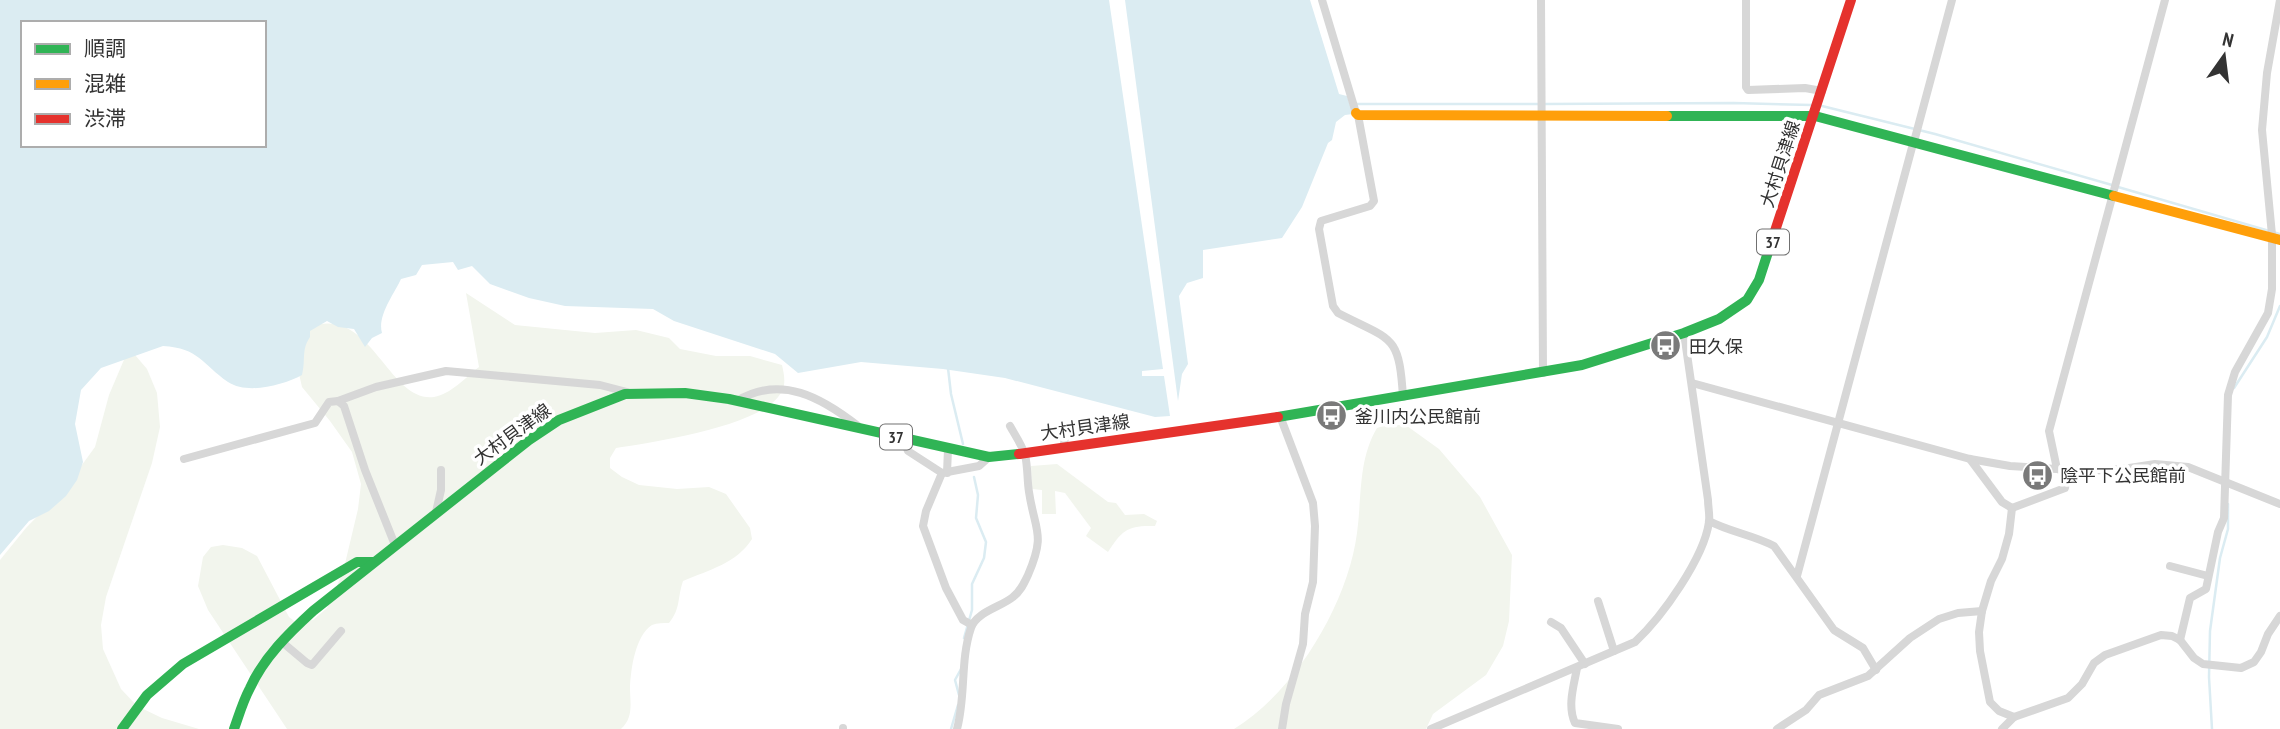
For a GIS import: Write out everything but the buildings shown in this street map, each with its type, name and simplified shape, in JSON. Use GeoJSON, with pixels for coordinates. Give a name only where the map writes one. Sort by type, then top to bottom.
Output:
{"type":"FeatureCollection","features":[{"type":"Feature","properties":{"kind":"main road","name":"大村貝津線"},"geometry":{"type":"LineString","coordinates":[[234,729],[250,687],[267,659],[313,611],[520,447],[559,420],[604,401],[634,394],[685,393],[736,401],[989,457],[1063,449],[1543,373],[1582,365],[1684,333],[1719,319],[1747,300],[1759,280],[1851,0]]}},
{"type":"Feature","properties":{"kind":"main road"},"geometry":{"type":"LineString","coordinates":[[1357,114],[1815,114],[2114,189],[2274,234]]}},
{"type":"Feature","properties":{"kind":"main road"},"geometry":{"type":"LineString","coordinates":[[122,729],[148,695],[183,664],[357,562],[374,562]]}},
{"type":"Feature","properties":{"kind":"street"},"geometry":{"type":"LineString","coordinates":[[1322,0],[1357,114],[1374,201],[1370,206],[1321,221],[1320,229],[1333,306],[1338,313],[1391,340],[1401,365],[1403,397]]}},
{"type":"Feature","properties":{"kind":"street"},"geometry":{"type":"LineString","coordinates":[[1541,0],[1543,373]]}},
{"type":"Feature","properties":{"kind":"street"},"geometry":{"type":"LineString","coordinates":[[1746,0],[1748,90],[1805,88],[1820,95]]}},
{"type":"Feature","properties":{"kind":"street"},"geometry":{"type":"LineString","coordinates":[[1797,576],[1952,0]]}},
{"type":"Feature","properties":{"kind":"street"},"geometry":{"type":"LineString","coordinates":[[2057,469],[2049,431],[2165,0]]}},
{"type":"Feature","properties":{"kind":"street"},"geometry":{"type":"LineString","coordinates":[[2180,640],[2190,598],[2206,589],[2218,532],[2224,518],[2228,395],[2235,372],[2268,313],[2272,289],[2274,234],[2262,130],[2267,73],[2280,0]]}},
{"type":"Feature","properties":{"kind":"street"},"geometry":{"type":"LineString","coordinates":[[1432,729],[1635,642],[1651,627],[1664,609],[1702,548],[1709,521],[1684,333]]}},
{"type":"Feature","properties":{"kind":"street"},"geometry":{"type":"LineString","coordinates":[[184,459],[316,423],[329,402],[376,387],[446,371],[600,385],[634,394]]}},
{"type":"Feature","properties":{"kind":"street"},"geometry":{"type":"LineString","coordinates":[[1692,383],[1970,460],[2067,472],[2155,464],[2188,467],[2280,504]]}},
{"type":"Feature","properties":{"kind":"street"},"geometry":{"type":"LineString","coordinates":[[736,401],[751,392],[769,388],[794,390],[815,396],[864,430]]}},
{"type":"Feature","properties":{"kind":"street"},"geometry":{"type":"LineString","coordinates":[[338,401],[344,406],[395,545]]}},
{"type":"Feature","properties":{"kind":"street"},"geometry":{"type":"LineString","coordinates":[[1280,416],[1313,503],[1315,526],[1313,582],[1305,614],[1303,644],[1286,704],[1282,729]]}},
{"type":"Feature","properties":{"kind":"street"},"geometry":{"type":"LineString","coordinates":[[968,623],[1013,597],[1023,586],[1034,561],[1039,532],[1029,495],[1025,454],[1010,426]]}},
{"type":"Feature","properties":{"kind":"street"},"geometry":{"type":"LineString","coordinates":[[1063,449],[1067,428]]}},
{"type":"Feature","properties":{"kind":"street"},"geometry":{"type":"LineString","coordinates":[[902,439],[908,451],[944,473],[979,466],[989,457]]}},
{"type":"Feature","properties":{"kind":"street"},"geometry":{"type":"LineString","coordinates":[[948,449],[944,473],[926,511],[923,526],[946,588],[968,623],[963,709],[957,729]]}},
{"type":"Feature","properties":{"kind":"street"},"geometry":{"type":"LineString","coordinates":[[1970,460],[2002,502],[2012,508]]}},
{"type":"Feature","properties":{"kind":"street"},"geometry":{"type":"LineString","coordinates":[[435,516],[442,490],[441,470]]}},
{"type":"Feature","properties":{"kind":"street"},"geometry":{"type":"LineString","coordinates":[[2012,508],[2065,488],[2067,472]]}},
{"type":"Feature","properties":{"kind":"street"},"geometry":{"type":"LineString","coordinates":[[2012,508],[2003,559],[1991,581],[1979,632],[1990,702],[1999,711],[2014,717]]}},
{"type":"Feature","properties":{"kind":"street"},"geometry":{"type":"LineString","coordinates":[[1709,521],[1726,530],[1760,539],[1774,546],[1834,630],[1863,648],[1876,670]]}},
{"type":"Feature","properties":{"kind":"street"},"geometry":{"type":"LineString","coordinates":[[2169,566],[2208,576]]}},
{"type":"Feature","properties":{"kind":"street"},"geometry":{"type":"LineString","coordinates":[[1598,601],[1614,651]]}},
{"type":"Feature","properties":{"kind":"street"},"geometry":{"type":"LineString","coordinates":[[1777,729],[1806,710],[1819,695],[1868,676],[1910,638],[1939,619],[1958,613],[1982,611]]}},
{"type":"Feature","properties":{"kind":"street"},"geometry":{"type":"LineString","coordinates":[[2002,729],[2014,717],[2068,698],[2082,684],[2094,663],[2105,654],[2161,635],[2180,640],[2194,658],[2203,664],[2241,668],[2254,662],[2280,616]]}},
{"type":"Feature","properties":{"kind":"street"},"geometry":{"type":"LineString","coordinates":[[1550,622],[1561,628],[1581,666],[1571,706],[1573,720],[1575,723],[1618,729]]}},
{"type":"Feature","properties":{"kind":"street"},"geometry":{"type":"LineString","coordinates":[[282,642],[312,665],[341,631]]}},
{"type":"Feature","properties":{"kind":"shaded area"},"geometry":{"type":"Polygon","coordinates":[[[0,0],[1109,0],[1163,369],[1142,371],[1142,376],[1164,376],[1170,416],[1155,417],[1005,378],[943,369],[861,362],[798,373],[775,354],[674,321],[653,309],[565,306],[529,298],[490,284],[472,266],[458,270],[453,262],[422,265],[416,275],[401,279],[384,312],[382,333],[372,338],[365,347],[354,329],[338,327],[327,321],[310,331],[302,375],[285,382],[255,388],[236,386],[193,354],[175,347],[163,346],[101,368],[81,390],[75,424],[83,462],[77,480],[66,496],[49,511],[29,521],[0,555],[0,0]]]}},
{"type":"Feature","properties":{"kind":"shaded area"},"geometry":{"type":"Polygon","coordinates":[[[1125,0],[1310,0],[1339,94],[1347,96],[1353,114],[1345,115],[1336,122],[1332,140],[1328,143],[1302,207],[1282,238],[1203,250],[1203,278],[1187,283],[1179,296],[1188,364],[1182,374],[1178,401],[1125,0]]]}},
{"type":"Feature","properties":{"kind":"shaded area"},"geometry":{"type":"Polygon","coordinates":[[[466,293],[515,325],[595,333],[636,330],[669,338],[680,349],[716,356],[750,356],[782,365],[782,391],[772,403],[754,414],[706,430],[616,448],[610,458],[610,468],[639,485],[677,489],[709,487],[726,494],[750,528],[752,539],[730,560],[683,581],[673,618],[669,623],[658,623],[646,630],[635,653],[631,671],[630,715],[621,729],[287,729],[208,610],[198,586],[203,557],[211,547],[223,545],[242,548],[257,556],[289,617],[297,623],[313,620],[327,608],[343,572],[361,484],[352,452],[302,387],[297,365],[310,327],[331,324],[349,329],[364,341],[404,385],[418,395],[434,397],[452,389],[479,367],[466,293]]]}},
{"type":"Feature","properties":{"kind":"shaded area"},"geometry":{"type":"Polygon","coordinates":[[[129,348],[147,369],[157,393],[160,427],[152,463],[106,597],[101,625],[103,649],[121,689],[137,706],[162,718],[199,729],[0,729],[0,560],[26,528],[66,487],[95,447],[109,395],[129,348]]]}},
{"type":"Feature","properties":{"kind":"shaded area"},"geometry":{"type":"Polygon","coordinates":[[[1389,424],[1407,426],[1439,449],[1480,497],[1512,555],[1509,621],[1503,646],[1486,675],[1433,714],[1426,729],[1234,729],[1278,693],[1315,643],[1330,616],[1352,560],[1367,453],[1377,428],[1389,424]]]}},
{"type":"Feature","properties":{"kind":"shaded area"},"geometry":{"type":"Polygon","coordinates":[[[1057,464],[1108,502],[1116,503],[1125,515],[1144,514],[1157,521],[1155,526],[1127,530],[1108,552],[1086,536],[1091,528],[1065,493],[1055,491],[1056,514],[1042,514],[1042,490],[1032,489],[1031,466],[1057,464]]]}},
{"type":"Feature","properties":{"kind":"waterway"},"geometry":{"type":"LineString","coordinates":[[1356,104],[1539,104]]}},
{"type":"Feature","properties":{"kind":"waterway"},"geometry":{"type":"LineString","coordinates":[[1545,104],[1812,105]]}},
{"type":"Feature","properties":{"kind":"waterway"},"geometry":{"type":"LineString","coordinates":[[1822,106],[1935,134],[2112,185]]}},
{"type":"Feature","properties":{"kind":"waterway"},"geometry":{"type":"LineString","coordinates":[[2118,187],[2280,234]]}},
{"type":"Feature","properties":{"kind":"waterway"},"geometry":{"type":"LineString","coordinates":[[2234,388],[2267,337],[2280,306]]}},
{"type":"Feature","properties":{"kind":"waterway"},"geometry":{"type":"LineString","coordinates":[[948,368],[963,444]]}},
{"type":"Feature","properties":{"kind":"waterway"},"geometry":{"type":"LineString","coordinates":[[964,638],[972,610],[972,584],[984,558],[986,542],[976,518],[978,495],[974,477]]}},
{"type":"Feature","properties":{"kind":"waterway"},"geometry":{"type":"LineString","coordinates":[[2212,729],[2210,631],[2220,558],[2228,529],[2228,504]]}},
{"type":"Feature","properties":{"kind":"waterway"},"geometry":{"type":"LineString","coordinates":[[959,695],[955,680],[961,669]]}},
{"type":"Feature","properties":{"kind":"waterway"},"geometry":{"type":"LineString","coordinates":[[951,729],[958,705]]}},
{"type":"Feature","properties":{"kind":"traffic: fast"},"geometry":{"type":"LineString","coordinates":[[1667,116],[1815,116],[2114,196]]}},
{"type":"Feature","properties":{"kind":"traffic: fast"},"geometry":{"type":"LineString","coordinates":[[1278,417],[1582,365],[1684,333],[1719,319],[1747,300],[1759,280],[1770,246]]}},
{"type":"Feature","properties":{"kind":"traffic: fast"},"geometry":{"type":"LineString","coordinates":[[234,729],[245,698],[262,666],[286,637],[313,611],[529,440],[559,420],[625,394],[685,393],[729,399],[989,457],[1019,454]]}},
{"type":"Feature","properties":{"kind":"traffic: fast"},"geometry":{"type":"LineString","coordinates":[[122,729],[147,695],[183,664],[357,562],[374,562]]}},
{"type":"Feature","properties":{"kind":"traffic: slow"},"geometry":{"type":"LineString","coordinates":[[1356,113],[1667,116]]}},
{"type":"Feature","properties":{"kind":"traffic: slow"},"geometry":{"type":"LineString","coordinates":[[2114,196],[2280,240]]}},
{"type":"Feature","properties":{"kind":"traffic: jam"},"geometry":{"type":"LineString","coordinates":[[1770,246],[1851,0]]}},
{"type":"Feature","properties":{"kind":"traffic: jam"},"geometry":{"type":"LineString","coordinates":[[1019,454],[1278,417]]}},
{"type":"Feature","properties":{"kind":"place","name":"田久保"},"geometry":{"type":"Point","coordinates":[1666,346]}},
{"type":"Feature","properties":{"kind":"place","name":"釜川内公民館前"},"geometry":{"type":"Point","coordinates":[1332,416]}},
{"type":"Feature","properties":{"kind":"place","name":"陰平下公民館前"},"geometry":{"type":"Point","coordinates":[2037,475]}}]}
